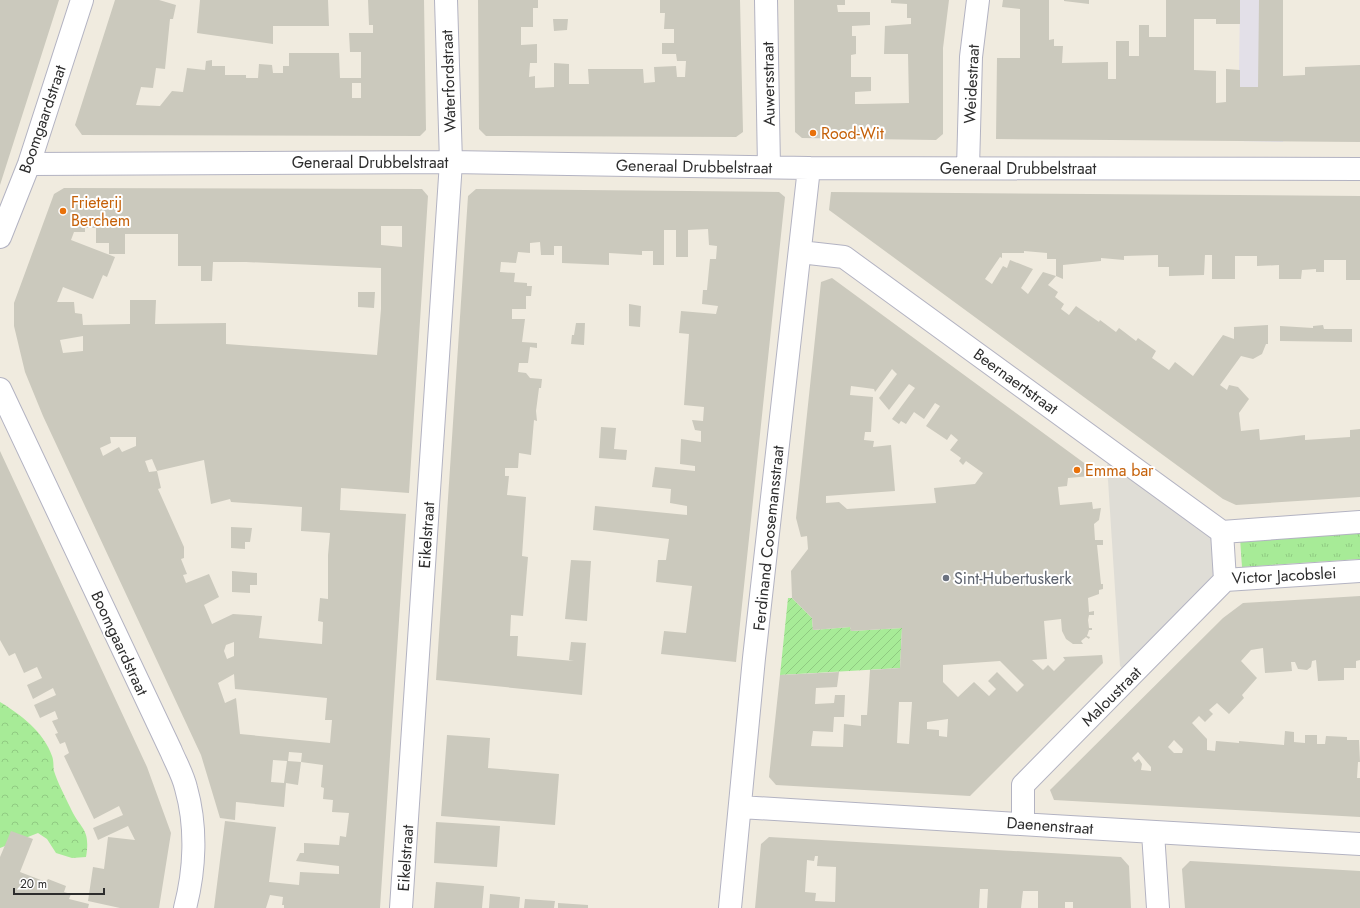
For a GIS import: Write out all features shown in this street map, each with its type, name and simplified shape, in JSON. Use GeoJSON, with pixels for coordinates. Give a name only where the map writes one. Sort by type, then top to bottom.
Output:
{"type":"FeatureCollection","features":[{"type":"Feature","properties":{"kind":"street","name":"Boomgaardstraat"},"geometry":{"type":"LineString","coordinates":[[0,238],[29,164],[82,0]]}},
{"type":"Feature","properties":{"kind":"street","name":"Waterfordstraat"},"geometry":{"type":"LineString","coordinates":[[446,0],[451,162]]}},
{"type":"Feature","properties":{"kind":"street","name":"Auwersstraat"},"geometry":{"type":"LineString","coordinates":[[766,0],[769,167]]}},
{"type":"Feature","properties":{"kind":"street","name":"Weidestraat"},"geometry":{"type":"LineString","coordinates":[[968,168],[971,57],[978,0]]}},
{"type":"Feature","properties":{"kind":"street","name":"Generaal Drubbelstraat"},"geometry":{"type":"LineString","coordinates":[[29,164],[451,162],[809,168],[1360,169]]}},
{"type":"Feature","properties":{"kind":"street","name":"Eikelstraat"},"geometry":{"type":"LineString","coordinates":[[401,908],[451,162]]}},
{"type":"Feature","properties":{"kind":"street","name":"Ferdinand Coosemansstraat"},"geometry":{"type":"LineString","coordinates":[[730,908],[754,658],[809,168]]}},
{"type":"Feature","properties":{"kind":"street","name":"Beernaertstraat"},"geometry":{"type":"LineString","coordinates":[[800,252],[844,257],[1115,452],[1222,532]]}},
{"type":"Feature","properties":{"kind":"street","name":"Boomgaardstraat"},"geometry":{"type":"LineString","coordinates":[[0,389],[172,751],[186,788],[193,821],[193,858],[189,893],[185,908]]}},
{"type":"Feature","properties":{"kind":"street"},"geometry":{"type":"LineString","coordinates":[[1222,532],[1360,522]]}},
{"type":"Feature","properties":{"kind":"street","name":"Victor Jacobslei"},"geometry":{"type":"LineString","coordinates":[[1222,532],[1226,580],[1360,571]]}},
{"type":"Feature","properties":{"kind":"street","name":"Maloustraat"},"geometry":{"type":"LineString","coordinates":[[1023,823],[1023,785],[1226,580]]}},
{"type":"Feature","properties":{"kind":"street","name":"Daenenstraat"},"geometry":{"type":"LineString","coordinates":[[740,807],[1023,823],[1153,833],[1360,844]]}},
{"type":"Feature","properties":{"kind":"street"},"geometry":{"type":"LineString","coordinates":[[1153,833],[1158,908]]}},
{"type":"Feature","properties":{"kind":"shaded area"},"geometry":{"type":"Polygon","coordinates":[[[1240,0],[1283,0],[1283,142],[1238,141],[1240,0]]]}},
{"type":"Feature","properties":{"kind":"shaded area"},"geometry":{"type":"Polygon","coordinates":[[[1115,452],[1222,532],[1225,580],[1130,677],[1120,666],[1107,465],[1115,452]]]}},
{"type":"Feature","properties":{"kind":"green space"},"geometry":{"type":"Polygon","coordinates":[[[1360,531],[1360,559],[1242,567],[1240,538],[1360,531]]]}},
{"type":"Feature","properties":{"kind":"green space"},"geometry":{"type":"Polygon","coordinates":[[[788,598],[792,598],[812,618],[813,630],[850,627],[851,631],[902,628],[900,668],[780,675],[788,598]]]}},
{"type":"Feature","properties":{"kind":"green space"},"geometry":{"type":"Polygon","coordinates":[[[0,702],[30,724],[48,747],[53,758],[54,771],[59,784],[74,815],[86,834],[86,857],[72,858],[56,853],[47,839],[38,833],[0,848],[0,702]]]}},
{"type":"Feature","properties":{"kind":"building"},"geometry":{"type":"Polygon","coordinates":[[[0,0],[59,0],[0,185],[0,0]]]}},
{"type":"Feature","properties":{"kind":"building"},"geometry":{"type":"Polygon","coordinates":[[[115,0],[159,0],[176,5],[173,19],[170,19],[165,69],[156,68],[153,88],[141,87],[136,105],[160,106],[172,91],[183,92],[187,68],[205,70],[206,61],[212,60],[212,66],[225,66],[225,75],[246,75],[246,78],[258,78],[259,64],[272,65],[273,73],[283,73],[283,66],[289,66],[289,53],[339,53],[340,78],[361,78],[361,52],[350,52],[349,33],[373,33],[373,25],[369,25],[368,0],[424,0],[426,130],[420,136],[82,135],[75,125],[115,0]],[[352,83],[352,98],[361,98],[361,83],[352,83]]]}},
{"type":"Feature","properties":{"kind":"building"},"geometry":{"type":"Polygon","coordinates":[[[200,0],[328,0],[329,26],[273,26],[273,44],[197,33],[200,0]]]}},
{"type":"Feature","properties":{"kind":"building"},"geometry":{"type":"Polygon","coordinates":[[[478,0],[538,0],[538,8],[533,8],[533,27],[521,27],[521,45],[537,44],[537,63],[530,63],[529,77],[535,76],[535,88],[554,87],[554,63],[569,64],[569,84],[589,84],[588,69],[643,69],[644,83],[655,82],[654,67],[676,66],[677,77],[685,77],[686,61],[677,61],[676,54],[662,54],[662,43],[674,43],[674,29],[664,29],[665,13],[660,13],[660,0],[740,0],[743,132],[736,137],[486,136],[479,129],[478,0]]]}},
{"type":"Feature","properties":{"kind":"building"},"geometry":{"type":"Polygon","coordinates":[[[794,0],[845,0],[845,5],[837,5],[838,12],[870,12],[870,25],[852,26],[852,36],[856,36],[856,54],[851,55],[851,77],[871,77],[871,91],[855,92],[855,104],[863,104],[909,103],[908,54],[884,54],[885,26],[911,24],[911,18],[907,18],[907,4],[891,3],[891,0],[949,0],[943,48],[943,134],[936,140],[802,138],[795,132],[794,0]]]}},
{"type":"Feature","properties":{"kind":"building"},"geometry":{"type":"Polygon","coordinates":[[[1003,0],[1049,0],[1049,40],[1054,39],[1054,46],[1063,46],[1062,63],[1108,62],[1108,79],[1116,79],[1116,41],[1129,41],[1129,56],[1139,56],[1139,25],[1149,25],[1149,37],[1166,37],[1166,0],[1240,0],[1240,24],[1216,24],[1216,19],[1194,19],[1194,70],[1216,71],[1216,103],[1226,102],[1226,69],[1240,70],[1240,87],[1258,87],[1259,0],[1283,0],[1283,76],[1305,75],[1305,67],[1360,65],[1360,142],[996,139],[997,58],[1020,58],[1020,9],[1002,7],[1003,0]]]}},
{"type":"Feature","properties":{"kind":"building"},"geometry":{"type":"Polygon","coordinates":[[[1089,0],[1089,4],[1064,1],[1089,0]]]}},
{"type":"Feature","properties":{"kind":"building"},"geometry":{"type":"Polygon","coordinates":[[[553,19],[568,19],[567,30],[554,31],[553,19]]]}},
{"type":"Feature","properties":{"kind":"building"},"geometry":{"type":"Polygon","coordinates":[[[64,188],[422,189],[428,196],[409,493],[341,488],[340,510],[406,514],[380,908],[284,908],[284,905],[282,905],[283,897],[270,895],[266,908],[214,908],[225,821],[276,827],[269,882],[299,885],[300,872],[339,874],[339,866],[296,861],[300,853],[304,853],[304,843],[339,845],[340,836],[346,837],[349,813],[332,812],[333,800],[323,799],[324,788],[321,787],[323,765],[301,762],[298,785],[286,783],[284,807],[236,802],[235,820],[220,818],[201,755],[43,416],[25,372],[14,326],[14,303],[54,194],[64,188]],[[381,226],[381,245],[402,247],[402,226],[381,226]],[[85,228],[85,232],[74,232],[71,240],[115,257],[107,277],[103,275],[93,299],[63,287],[57,302],[74,302],[75,313],[82,314],[83,325],[130,324],[130,300],[156,300],[155,324],[226,323],[226,344],[377,355],[381,309],[381,268],[213,262],[212,281],[201,281],[201,266],[178,266],[178,234],[125,234],[125,254],[109,254],[109,243],[96,243],[96,228],[85,228]],[[83,336],[60,340],[63,353],[83,351],[83,336]],[[110,437],[111,443],[100,448],[103,456],[119,447],[122,452],[136,446],[136,437],[110,437]],[[152,459],[145,461],[149,472],[157,471],[152,459]],[[204,460],[157,471],[161,488],[158,489],[184,547],[184,558],[181,559],[187,574],[183,575],[186,583],[209,574],[219,597],[204,605],[212,624],[233,614],[262,616],[259,638],[322,644],[323,622],[318,621],[320,598],[328,599],[328,555],[330,533],[301,531],[302,507],[231,502],[230,499],[211,504],[204,460]],[[234,642],[226,645],[224,651],[227,659],[234,656],[234,642]],[[234,674],[218,683],[225,703],[236,698],[240,734],[330,743],[332,720],[325,720],[327,698],[235,689],[234,674]],[[289,752],[288,761],[301,762],[302,753],[289,752]],[[273,760],[271,782],[284,783],[287,761],[273,760]]]}},
{"type":"Feature","properties":{"kind":"building"},"geometry":{"type":"Polygon","coordinates":[[[476,189],[779,192],[785,197],[736,662],[661,654],[664,631],[686,633],[692,586],[656,582],[658,560],[666,560],[669,539],[593,530],[595,506],[687,515],[687,506],[670,503],[671,489],[652,487],[655,467],[695,471],[695,466],[680,464],[681,439],[701,442],[701,431],[695,430],[692,420],[703,421],[704,407],[684,405],[689,334],[679,333],[681,311],[716,314],[718,306],[702,304],[703,290],[707,290],[710,259],[716,259],[717,246],[709,245],[708,229],[688,230],[688,257],[676,257],[676,230],[664,230],[664,265],[653,265],[653,251],[642,251],[642,255],[609,253],[609,265],[562,263],[562,246],[554,246],[554,255],[541,255],[540,242],[530,243],[530,253],[518,252],[516,263],[501,262],[500,272],[515,273],[514,282],[527,283],[527,286],[532,286],[531,296],[526,296],[526,309],[512,309],[512,319],[525,319],[522,342],[537,343],[537,348],[530,347],[528,363],[519,363],[518,372],[526,373],[530,378],[542,379],[541,388],[539,388],[536,411],[537,421],[534,420],[531,455],[519,453],[518,468],[505,468],[505,476],[509,476],[507,495],[526,497],[522,556],[528,557],[523,616],[511,615],[510,636],[518,636],[517,656],[574,661],[569,660],[571,642],[586,643],[582,695],[436,680],[468,196],[476,189]]]}},
{"type":"Feature","properties":{"kind":"building"},"geometry":{"type":"Polygon","coordinates":[[[831,192],[1360,196],[1360,280],[1346,280],[1346,260],[1324,260],[1324,272],[1316,272],[1316,269],[1302,270],[1301,279],[1279,279],[1279,265],[1257,266],[1257,256],[1235,256],[1235,279],[1212,279],[1212,255],[1205,255],[1204,275],[1169,276],[1169,267],[1158,267],[1158,255],[1124,256],[1124,260],[1101,258],[1101,261],[1063,265],[1063,279],[1056,276],[1048,285],[1058,292],[1055,297],[1064,304],[1061,309],[1069,315],[1076,306],[1099,322],[1100,320],[1116,332],[1119,328],[1136,341],[1138,338],[1156,351],[1152,358],[1169,370],[1175,362],[1193,376],[1223,335],[1234,339],[1234,327],[1268,325],[1268,344],[1266,344],[1262,354],[1253,359],[1241,356],[1220,385],[1227,390],[1229,385],[1238,387],[1249,399],[1239,413],[1241,431],[1259,429],[1260,440],[1305,435],[1305,440],[1350,437],[1350,430],[1360,429],[1360,497],[1236,505],[1223,499],[829,210],[831,192]],[[1024,251],[1024,253],[1002,253],[1002,258],[1000,257],[985,279],[992,284],[1003,266],[1007,268],[1010,260],[1033,269],[1021,288],[1028,294],[1043,272],[1056,276],[1056,259],[1047,259],[1047,253],[1024,251]]]}},
{"type":"Feature","properties":{"kind":"building"},"geometry":{"type":"Polygon","coordinates":[[[832,278],[1091,468],[1091,476],[1068,478],[1067,486],[1058,487],[1060,505],[1092,502],[1093,509],[1101,508],[1099,520],[1094,524],[1095,540],[1103,540],[1103,545],[1097,545],[1101,584],[1103,584],[1103,589],[1099,590],[1099,594],[1088,598],[1089,612],[1094,611],[1094,615],[1089,615],[1088,620],[1089,628],[1092,628],[1092,630],[1089,630],[1087,636],[1090,637],[1089,639],[1086,637],[1081,641],[1083,644],[1073,644],[1066,639],[1062,631],[1061,619],[1044,621],[1047,659],[1032,660],[1043,670],[1048,665],[1054,671],[1065,660],[1063,657],[1102,655],[1103,663],[970,796],[776,785],[769,777],[780,675],[839,672],[837,687],[816,688],[815,704],[834,703],[835,695],[845,695],[844,717],[834,717],[833,732],[813,731],[811,746],[843,747],[844,724],[861,726],[861,715],[867,715],[870,670],[900,668],[902,628],[851,631],[850,627],[813,630],[812,618],[792,598],[791,571],[808,549],[807,536],[801,537],[796,518],[821,282],[832,278]],[[892,369],[875,392],[874,389],[851,386],[850,395],[873,397],[871,432],[865,432],[864,440],[874,441],[873,447],[891,445],[895,491],[826,496],[826,503],[839,502],[847,509],[936,503],[934,488],[975,484],[983,473],[966,461],[963,465],[959,461],[961,458],[950,450],[958,440],[951,434],[947,440],[926,426],[940,406],[935,403],[924,419],[914,412],[906,424],[901,421],[899,424],[892,419],[915,388],[909,384],[889,410],[879,398],[897,374],[892,369]],[[1000,661],[943,665],[943,682],[958,697],[974,682],[989,696],[996,689],[988,681],[997,672],[1017,692],[1024,685],[1000,661]],[[899,702],[897,743],[909,744],[912,702],[899,702]],[[948,719],[927,722],[927,729],[939,730],[939,736],[947,737],[948,719]]]}},
{"type":"Feature","properties":{"kind":"building"},"geometry":{"type":"Polygon","coordinates":[[[358,292],[375,292],[374,308],[358,307],[358,292]]]}},
{"type":"Feature","properties":{"kind":"building"},"geometry":{"type":"Polygon","coordinates":[[[629,304],[641,306],[640,327],[629,326],[629,304]]]}},
{"type":"Feature","properties":{"kind":"building"},"geometry":{"type":"Polygon","coordinates":[[[576,323],[585,323],[584,345],[571,344],[576,323]]]}},
{"type":"Feature","properties":{"kind":"building"},"geometry":{"type":"Polygon","coordinates":[[[1323,325],[1324,329],[1352,329],[1352,342],[1280,341],[1280,326],[1313,328],[1313,326],[1323,325]]]}},
{"type":"Feature","properties":{"kind":"building"},"geometry":{"type":"Polygon","coordinates":[[[601,427],[616,428],[614,449],[627,450],[626,460],[599,458],[601,427]]]}},
{"type":"Feature","properties":{"kind":"building"},"geometry":{"type":"Polygon","coordinates":[[[0,451],[147,767],[171,833],[159,908],[120,908],[88,901],[93,867],[104,869],[108,837],[135,840],[128,826],[98,840],[93,828],[123,815],[119,806],[94,819],[64,756],[69,753],[65,742],[60,744],[55,734],[58,733],[52,721],[58,719],[55,711],[40,718],[34,705],[56,695],[53,688],[33,699],[27,685],[42,678],[37,667],[24,673],[15,653],[9,656],[0,640],[0,451]]]}},
{"type":"Feature","properties":{"kind":"building"},"geometry":{"type":"Polygon","coordinates":[[[231,527],[252,528],[250,542],[245,542],[245,549],[231,548],[231,527]]]}},
{"type":"Feature","properties":{"kind":"building"},"geometry":{"type":"Polygon","coordinates":[[[571,560],[591,561],[587,621],[565,619],[571,560]]]}},
{"type":"Feature","properties":{"kind":"building"},"geometry":{"type":"Polygon","coordinates":[[[232,571],[257,573],[257,585],[250,585],[250,593],[232,592],[232,571]]]}},
{"type":"Feature","properties":{"kind":"building"},"geometry":{"type":"Polygon","coordinates":[[[1360,596],[1360,660],[1356,661],[1356,668],[1344,668],[1344,680],[1318,681],[1316,660],[1312,661],[1311,667],[1307,670],[1298,669],[1295,662],[1291,662],[1292,671],[1265,673],[1263,648],[1251,650],[1241,661],[1257,678],[1242,695],[1244,698],[1229,714],[1217,703],[1209,710],[1213,714],[1205,722],[1199,716],[1192,723],[1207,739],[1207,750],[1215,751],[1216,741],[1239,743],[1239,741],[1284,745],[1285,731],[1294,732],[1294,742],[1305,743],[1305,735],[1317,735],[1317,744],[1325,744],[1326,736],[1347,737],[1347,740],[1359,740],[1360,762],[1358,762],[1357,778],[1360,778],[1360,817],[1054,800],[1050,790],[1223,618],[1243,603],[1360,596]],[[1174,740],[1168,747],[1174,753],[1182,753],[1183,749],[1174,740]],[[1138,752],[1132,758],[1135,762],[1139,759],[1142,764],[1141,770],[1151,771],[1151,767],[1138,752]]]}},
{"type":"Feature","properties":{"kind":"building"},"geometry":{"type":"Polygon","coordinates":[[[447,735],[490,738],[488,768],[559,774],[555,825],[441,816],[447,735]]]}},
{"type":"Feature","properties":{"kind":"building"},"geometry":{"type":"Polygon","coordinates":[[[436,822],[500,826],[497,867],[434,863],[436,822]]]}},
{"type":"Feature","properties":{"kind":"building"},"geometry":{"type":"Polygon","coordinates":[[[11,831],[33,839],[20,872],[46,882],[48,879],[66,886],[64,892],[71,894],[69,899],[89,904],[88,908],[0,908],[0,857],[11,831]]]}},
{"type":"Feature","properties":{"kind":"building"},"geometry":{"type":"Polygon","coordinates":[[[769,837],[1121,857],[1129,866],[1131,908],[1073,908],[1073,902],[1065,902],[1065,908],[1038,908],[1038,891],[1023,891],[1021,908],[987,908],[988,889],[980,889],[979,908],[755,908],[761,844],[769,837]],[[815,856],[814,861],[807,860],[805,892],[816,893],[815,901],[835,902],[836,867],[817,866],[818,856],[815,856]]]}},
{"type":"Feature","properties":{"kind":"building"},"geometry":{"type":"Polygon","coordinates":[[[1190,861],[1360,871],[1360,908],[1185,908],[1182,869],[1190,861]]]}},
{"type":"Feature","properties":{"kind":"building"},"geometry":{"type":"Polygon","coordinates":[[[436,882],[484,886],[482,908],[434,908],[436,882]]]}},
{"type":"Feature","properties":{"kind":"building"},"geometry":{"type":"Polygon","coordinates":[[[490,894],[520,897],[519,908],[489,908],[490,894]]]}},
{"type":"Feature","properties":{"kind":"building"},"geometry":{"type":"Polygon","coordinates":[[[525,899],[555,901],[554,908],[524,908],[525,899]]]}},
{"type":"Feature","properties":{"kind":"building"},"geometry":{"type":"Polygon","coordinates":[[[558,903],[588,905],[588,908],[558,908],[558,903]]]}},
{"type":"Feature","properties":{"kind":"place","name":"Rood-Wit"},"geometry":{"type":"Point","coordinates":[813,133]}},
{"type":"Feature","properties":{"kind":"place","name":"Frieterij Berchem"},"geometry":{"type":"Point","coordinates":[63,211]}},
{"type":"Feature","properties":{"kind":"place","name":"Emma bar"},"geometry":{"type":"Point","coordinates":[1077,470]}},
{"type":"Feature","properties":{"kind":"place","name":"Sint-Hubertuskerk"},"geometry":{"type":"Point","coordinates":[946,578]}}]}
